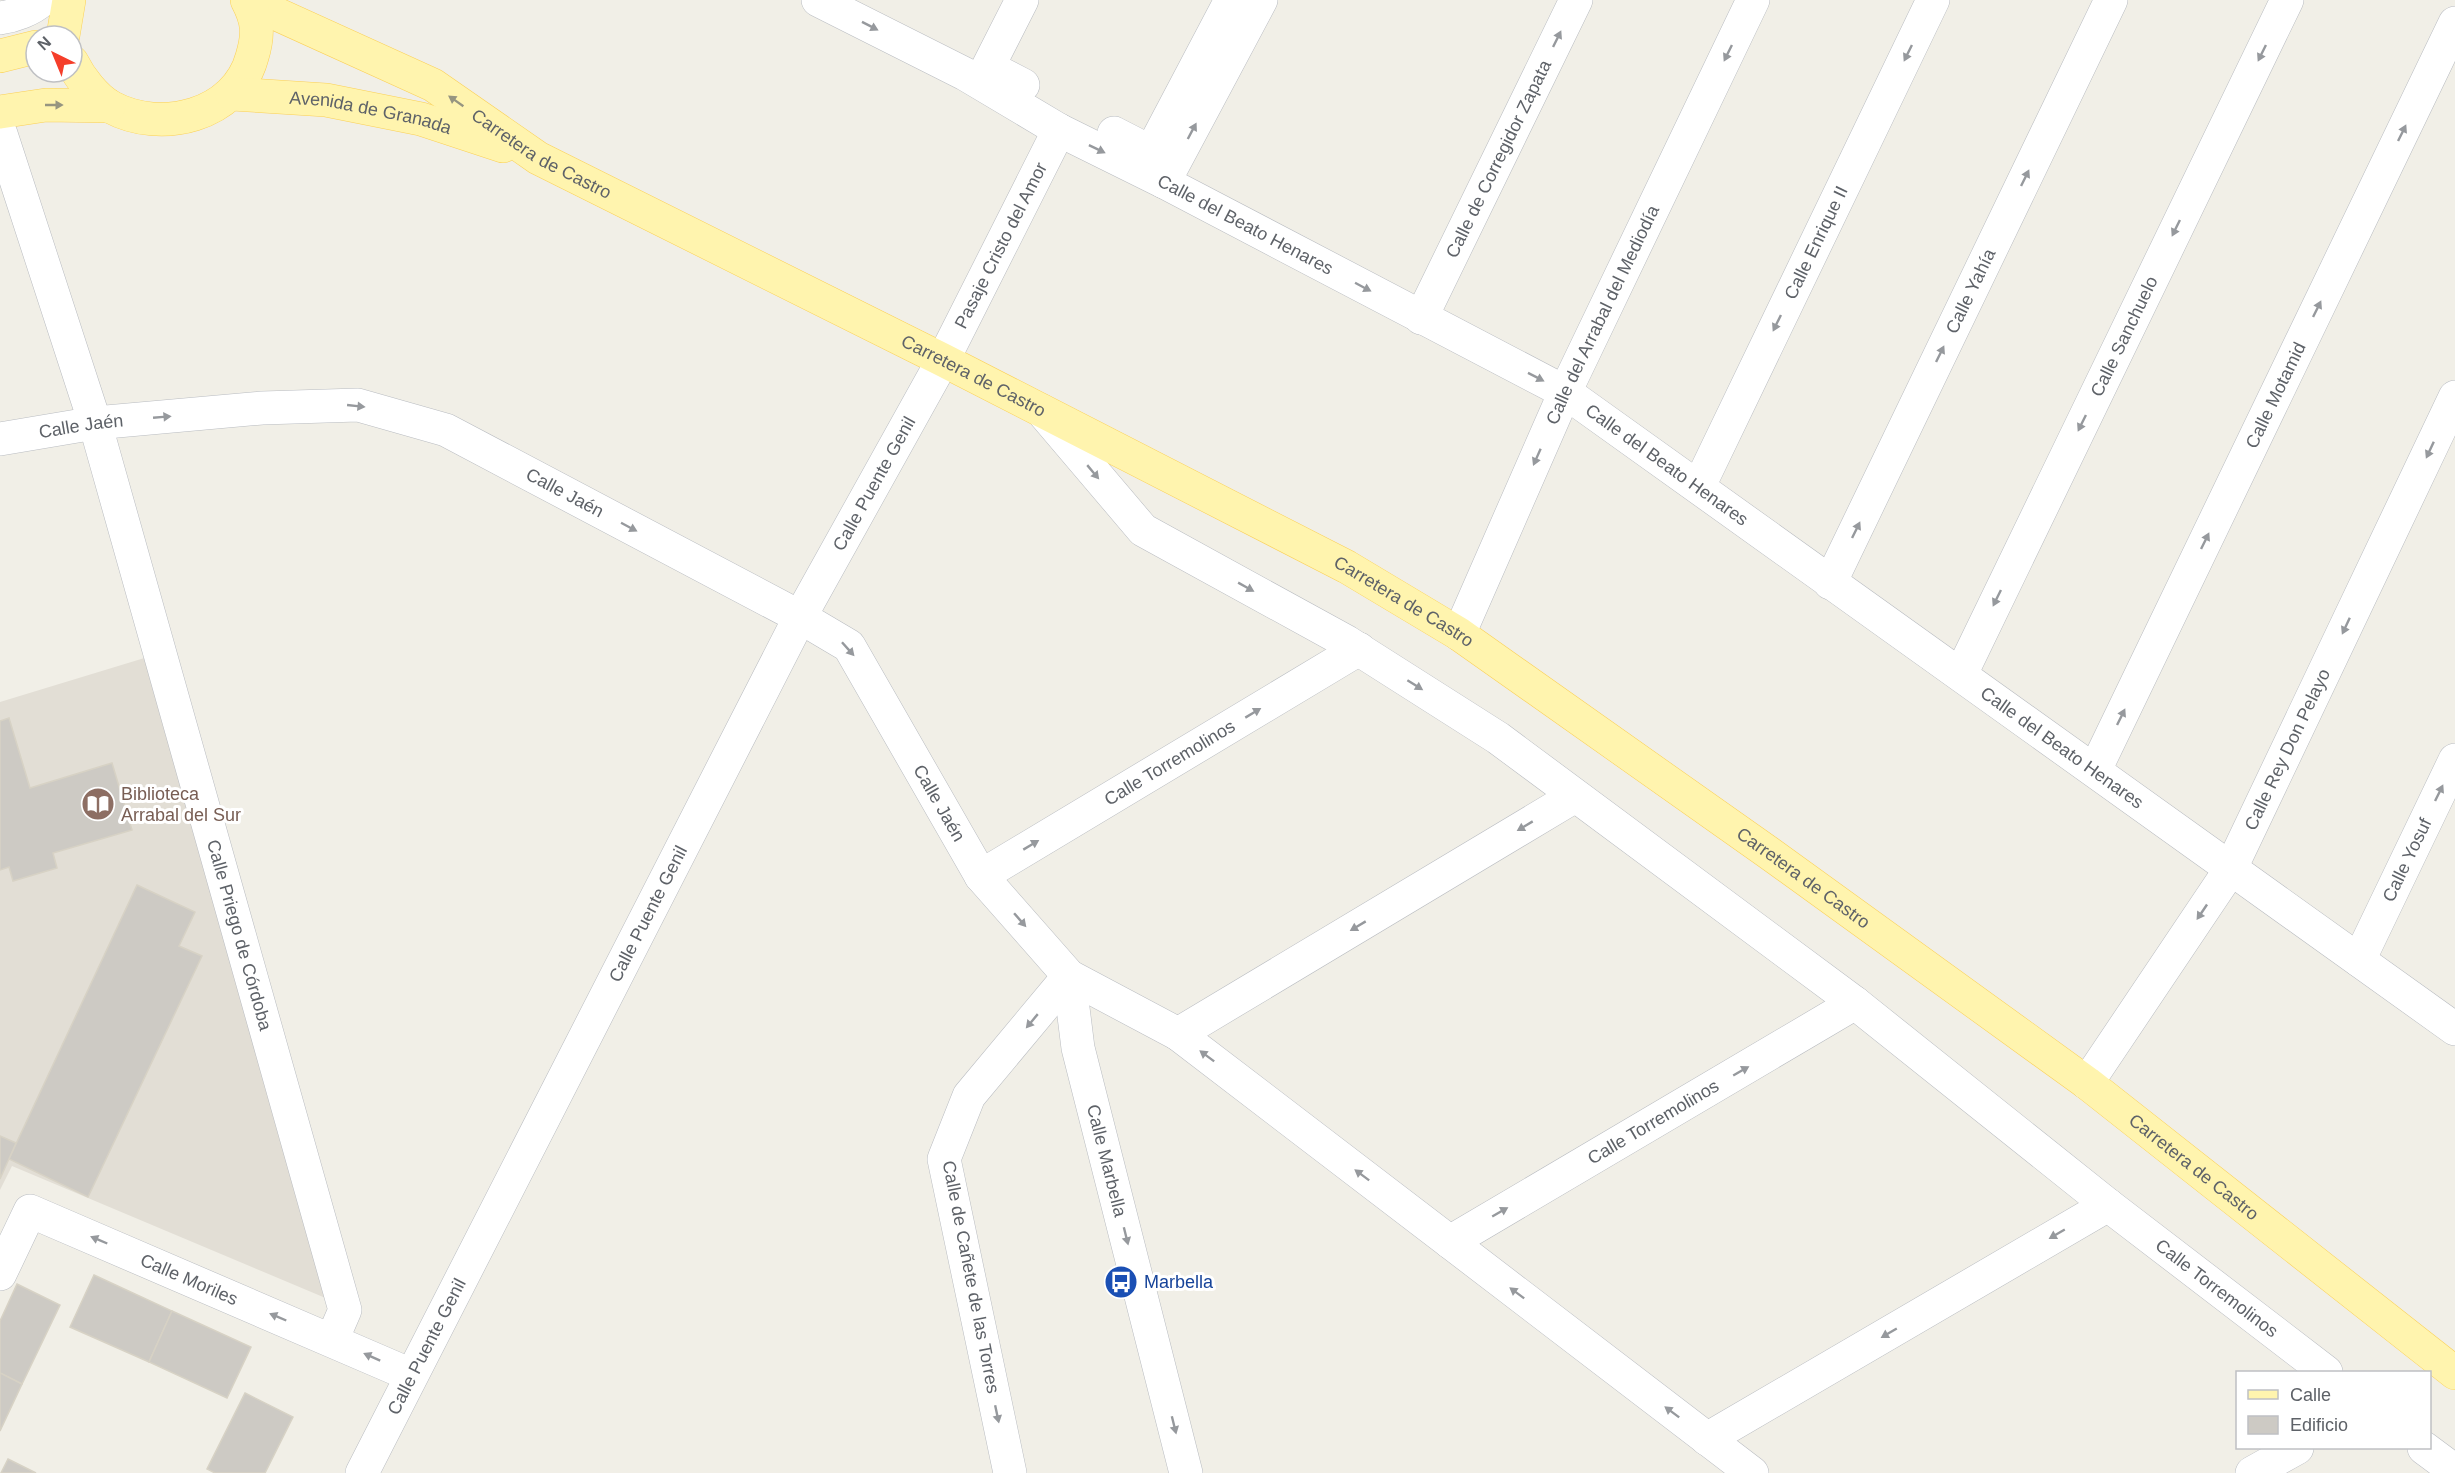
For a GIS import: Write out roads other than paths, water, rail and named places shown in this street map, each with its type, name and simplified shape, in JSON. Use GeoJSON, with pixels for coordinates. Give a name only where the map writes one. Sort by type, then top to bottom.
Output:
{"type":"FeatureCollection","features":[{"type":"Feature","properties":{"kind":"main road"},"geometry":{"type":"LineString","coordinates":[[63,24],[69,0]]}},
{"type":"Feature","properties":{"kind":"main road"},"geometry":{"type":"LineString","coordinates":[[84,80],[109,106],[133,116],[157,121],[189,116],[213,107],[232,94],[249,70],[257,42],[256,18],[248,1]]}},
{"type":"Feature","properties":{"kind":"main road","name":"Carretera de Castro"},"geometry":{"type":"LineString","coordinates":[[248,1],[433,85],[538,158],[944,360],[1347,567],[1459,634],[1759,846],[2087,1083],[2455,1373]]}},
{"type":"Feature","properties":{"kind":"main road"},"geometry":{"type":"LineString","coordinates":[[0,56],[24,51]]}},
{"type":"Feature","properties":{"kind":"main road","name":"Avenida de Granada"},"geometry":{"type":"LineString","coordinates":[[232,94],[326,100],[410,117],[538,158]]}},
{"type":"Feature","properties":{"kind":"main road"},"geometry":{"type":"LineString","coordinates":[[1,123],[45,105],[109,106]]}},
{"type":"Feature","properties":{"kind":"street"},"geometry":{"type":"LineString","coordinates":[[0,18],[9,17],[36,6],[42,0]]}},
{"type":"Feature","properties":{"kind":"street","name":"Calle del Beato Henares"},"geometry":{"type":"LineString","coordinates":[[818,0],[965,74],[1059,130],[1164,182],[1565,392],[2455,1029]]}},
{"type":"Feature","properties":{"kind":"street"},"geometry":{"type":"LineString","coordinates":[[965,74],[1002,0]]}},
{"type":"Feature","properties":{"kind":"street"},"geometry":{"type":"LineString","coordinates":[[1022,0],[988,67],[1151,152],[1230,0]]}},
{"type":"Feature","properties":{"kind":"street"},"geometry":{"type":"LineString","coordinates":[[1164,182],[1261,0]]}},
{"type":"Feature","properties":{"kind":"street","name":"Calle de Corregidor Zapata"},"geometry":{"type":"LineString","coordinates":[[1421,318],[1576,0]]}},
{"type":"Feature","properties":{"kind":"street","name":"Calle del Arrabal del Mediodía"},"geometry":{"type":"LineString","coordinates":[[1459,634],[1565,392],[1753,0]]}},
{"type":"Feature","properties":{"kind":"street","name":"Calle Enrique II"},"geometry":{"type":"LineString","coordinates":[[1699,486],[1933,0]]}},
{"type":"Feature","properties":{"kind":"street","name":"Calle Yahía"},"geometry":{"type":"LineString","coordinates":[[1830,583],[2111,0]]}},
{"type":"Feature","properties":{"kind":"street","name":"Calle Sanchuelo"},"geometry":{"type":"LineString","coordinates":[[1961,674],[2287,0]]}},
{"type":"Feature","properties":{"kind":"street","name":"Calle Motamid"},"geometry":{"type":"LineString","coordinates":[[2095,770],[2455,23]]}},
{"type":"Feature","properties":{"kind":"street","name":"Calle Priego de Córdoba"},"geometry":{"type":"LineString","coordinates":[[1,123],[95,423],[345,1310],[332,1340]]}},
{"type":"Feature","properties":{"kind":"street","name":"Pasaje Cristo del Amor"},"geometry":{"type":"LineString","coordinates":[[944,360],[1059,130]]}},
{"type":"Feature","properties":{"kind":"street","name":"Calle Puente Genil"},"geometry":{"type":"LineString","coordinates":[[362,1473],[800,617],[944,360]]}},
{"type":"Feature","properties":{"kind":"street","name":"Calle Rey Don Pelayo"},"geometry":{"type":"LineString","coordinates":[[2087,1083],[2230,870],[2455,397]]}},
{"type":"Feature","properties":{"kind":"street","name":"Calle Jaén"},"geometry":{"type":"LineString","coordinates":[[0,439],[95,423],[262,408],[358,405],[446,430],[800,617],[849,646],[981,876]]}},
{"type":"Feature","properties":{"kind":"street","name":"Calle Torremolinos"},"geometry":{"type":"LineString","coordinates":[[1042,411],[1143,530],[1359,650],[1498,738],[1855,1004],[2108,1205],[2325,1371]]}},
{"type":"Feature","properties":{"kind":"street","name":"Calle Torremolinos"},"geometry":{"type":"LineString","coordinates":[[981,876],[1359,650]]}},
{"type":"Feature","properties":{"kind":"street","name":"Calle Yosuf"},"geometry":{"type":"LineString","coordinates":[[2359,960],[2455,760]]}},
{"type":"Feature","properties":{"kind":"street"},"geometry":{"type":"LineString","coordinates":[[1178,1034],[1575,796]]}},
{"type":"Feature","properties":{"kind":"street"},"geometry":{"type":"LineString","coordinates":[[981,876],[1069,976],[1178,1034],[1752,1473]]}},
{"type":"Feature","properties":{"kind":"street","name":"Calle de Cañete de las Torres"},"geometry":{"type":"LineString","coordinates":[[1010,1473],[944,1159],[969,1096],[1069,976]]}},
{"type":"Feature","properties":{"kind":"street","name":"Calle Marbella"},"geometry":{"type":"LineString","coordinates":[[1069,976],[1077,1048],[1186,1473]]}},
{"type":"Feature","properties":{"kind":"street","name":"Calle Torremolinos"},"geometry":{"type":"LineString","coordinates":[[1450,1242],[1855,1004]]}},
{"type":"Feature","properties":{"kind":"street"},"geometry":{"type":"LineString","coordinates":[[1707,1439],[2108,1205]]}},
{"type":"Feature","properties":{"kind":"street","name":"Calle Moriles"},"geometry":{"type":"LineString","coordinates":[[0,1274],[30,1211],[411,1376]]}},
{"type":"Feature","properties":{"kind":"street"},"geometry":{"type":"LineString","coordinates":[[2252,1473],[2295,1449]]}},
{"type":"Feature","properties":{"kind":"street"},"geometry":{"type":"LineString","coordinates":[[2425,1449],[2455,1471]]}},
{"type":"Feature","properties":{"kind":"place","name":"Biblioteca Arrabal del Sur"},"geometry":{"type":"Point","coordinates":[98,804]}},
{"type":"Feature","properties":{"kind":"place","name":"Marbella"},"geometry":{"type":"Point","coordinates":[1121,1282]}}]}
